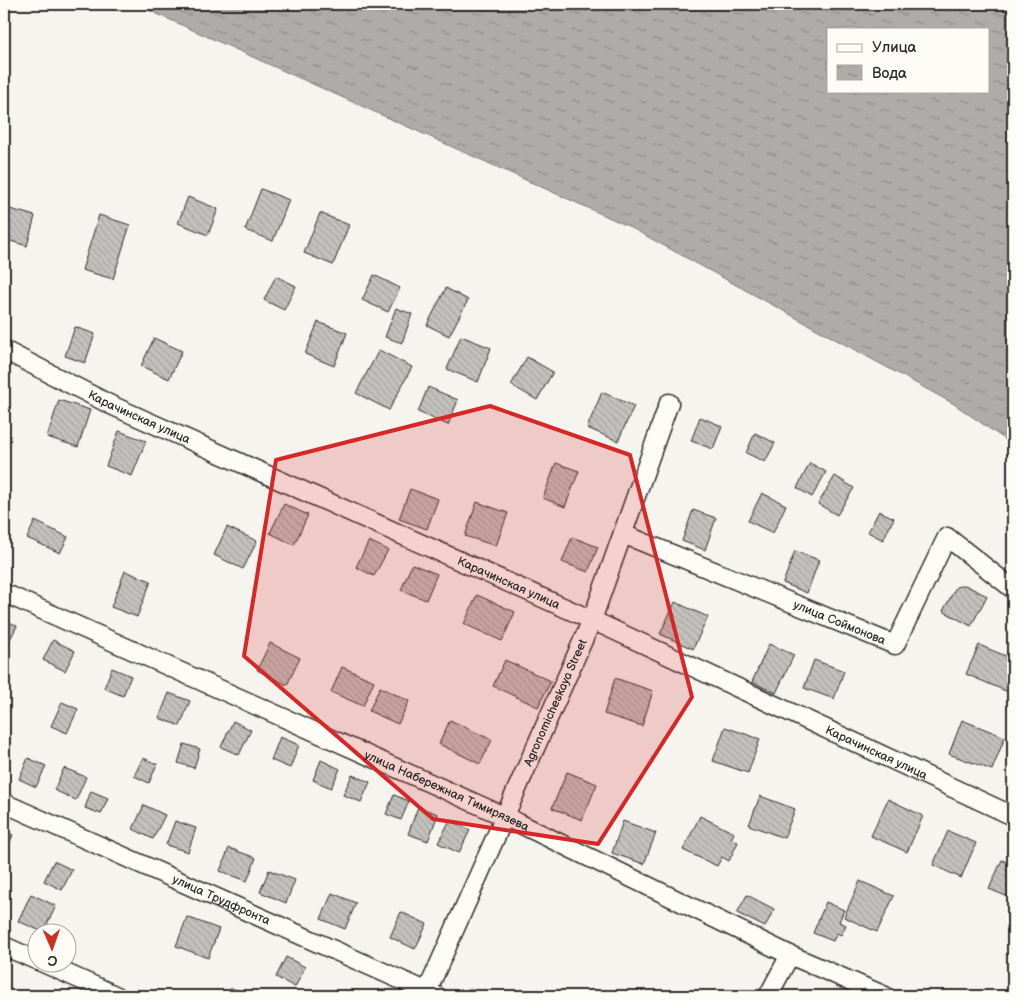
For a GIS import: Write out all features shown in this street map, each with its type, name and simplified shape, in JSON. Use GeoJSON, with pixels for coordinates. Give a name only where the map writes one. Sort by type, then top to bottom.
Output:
{"type":"FeatureCollection","features":[{"type":"Feature","properties":{"kind":"street","name":"Карачинская улица"},"geometry":{"type":"LineString","coordinates":[[4,350],[111,406],[592,620],[1013,816]]}},
{"type":"Feature","properties":{"kind":"street","name":"Agronomicheskaya Street"},"geometry":{"type":"LineString","coordinates":[[430,995],[592,620],[668,402]]}},
{"type":"Feature","properties":{"kind":"street","name":"улица Соймонова"},"geometry":{"type":"LineString","coordinates":[[623,534],[894,645],[947,537],[1013,589]]}},
{"type":"Feature","properties":{"kind":"street","name":"улица Набережная Тимирязева"},"geometry":{"type":"LineString","coordinates":[[4,593],[506,817],[790,954],[885,996]]}},
{"type":"Feature","properties":{"kind":"street","name":"улица Трудфронта"},"geometry":{"type":"LineString","coordinates":[[4,803],[430,995]]}},
{"type":"Feature","properties":{"kind":"street"},"geometry":{"type":"LineString","coordinates":[[4,946],[28,957]]}},
{"type":"Feature","properties":{"kind":"street"},"geometry":{"type":"LineString","coordinates":[[768,996],[790,954]]}},
{"type":"Feature","properties":{"kind":"street"},"geometry":{"type":"LineString","coordinates":[[63,972],[117,996]]}},
{"type":"Feature","properties":{"kind":"highlighted area"},"geometry":{"type":"Polygon","coordinates":[[[490,406],[630,455],[692,697],[598,844],[433,819],[244,656],[276,460],[490,406]]]}},
{"type":"Feature","properties":{"kind":"water"},"geometry":{"type":"Polygon","coordinates":[[[135,4],[1013,4],[1013,445],[954,404],[628,226],[135,4]]]}},
{"type":"Feature","properties":{"kind":"building"},"geometry":{"type":"Polygon","coordinates":[[[261,189],[289,200],[273,241],[245,230],[261,189]]]}},
{"type":"Feature","properties":{"kind":"building"},"geometry":{"type":"Polygon","coordinates":[[[188,197],[218,209],[208,235],[178,223],[188,197]]]}},
{"type":"Feature","properties":{"kind":"building"},"geometry":{"type":"Polygon","coordinates":[[[10,209],[35,216],[27,246],[4,239],[4,230],[10,209]]]}},
{"type":"Feature","properties":{"kind":"building"},"geometry":{"type":"Polygon","coordinates":[[[320,213],[349,225],[333,265],[304,253],[320,213]]]}},
{"type":"Feature","properties":{"kind":"building"},"geometry":{"type":"Polygon","coordinates":[[[99,215],[130,225],[113,279],[82,270],[99,215]]]}},
{"type":"Feature","properties":{"kind":"building"},"geometry":{"type":"Polygon","coordinates":[[[374,275],[400,288],[388,312],[362,300],[374,275]]]}},
{"type":"Feature","properties":{"kind":"building"},"geometry":{"type":"Polygon","coordinates":[[[276,276],[296,286],[284,310],[264,300],[276,276]]]}},
{"type":"Feature","properties":{"kind":"building"},"geometry":{"type":"Polygon","coordinates":[[[446,288],[468,300],[449,336],[427,325],[446,288]]]}},
{"type":"Feature","properties":{"kind":"building"},"geometry":{"type":"Polygon","coordinates":[[[396,308],[412,314],[402,343],[385,337],[396,308]]]}},
{"type":"Feature","properties":{"kind":"building"},"geometry":{"type":"Polygon","coordinates":[[[318,322],[347,333],[334,366],[305,354],[318,322]]]}},
{"type":"Feature","properties":{"kind":"building"},"geometry":{"type":"Polygon","coordinates":[[[75,327],[95,334],[85,363],[65,356],[75,327]]]}},
{"type":"Feature","properties":{"kind":"building"},"geometry":{"type":"Polygon","coordinates":[[[461,336],[491,348],[478,382],[447,369],[461,336]]]}},
{"type":"Feature","properties":{"kind":"building"},"geometry":{"type":"Polygon","coordinates":[[[154,338],[182,351],[169,379],[141,366],[154,338]]]}},
{"type":"Feature","properties":{"kind":"building"},"geometry":{"type":"Polygon","coordinates":[[[379,350],[412,367],[389,410],[356,393],[379,350]]]}},
{"type":"Feature","properties":{"kind":"building"},"geometry":{"type":"Polygon","coordinates":[[[527,357],[553,372],[537,400],[511,385],[527,357]]]}},
{"type":"Feature","properties":{"kind":"building"},"geometry":{"type":"Polygon","coordinates":[[[428,387],[458,400],[448,425],[418,412],[428,387]]]}},
{"type":"Feature","properties":{"kind":"building"},"geometry":{"type":"Polygon","coordinates":[[[602,392],[634,406],[618,441],[587,428],[602,392]]]}},
{"type":"Feature","properties":{"kind":"building"},"geometry":{"type":"Polygon","coordinates":[[[59,400],[90,410],[78,447],[47,437],[59,400]]]}},
{"type":"Feature","properties":{"kind":"building"},"geometry":{"type":"Polygon","coordinates":[[[700,417],[722,426],[713,449],[691,441],[700,417]]]}},
{"type":"Feature","properties":{"kind":"building"},"geometry":{"type":"Polygon","coordinates":[[[119,431],[146,441],[132,476],[106,466],[119,431]]]}},
{"type":"Feature","properties":{"kind":"building"},"geometry":{"type":"Polygon","coordinates":[[[755,433],[775,443],[765,462],[746,453],[755,433]]]}},
{"type":"Feature","properties":{"kind":"building"},"geometry":{"type":"Polygon","coordinates":[[[556,463],[579,471],[565,507],[543,498],[556,463]]]}},
{"type":"Feature","properties":{"kind":"building"},"geometry":{"type":"Polygon","coordinates":[[[810,463],[826,472],[812,497],[797,488],[810,463]]]}},
{"type":"Feature","properties":{"kind":"building"},"geometry":{"type":"Polygon","coordinates":[[[835,476],[854,488],[837,515],[818,504],[835,476]]]}},
{"type":"Feature","properties":{"kind":"building"},"geometry":{"type":"Polygon","coordinates":[[[410,489],[438,499],[427,529],[399,519],[410,489]]]}},
{"type":"Feature","properties":{"kind":"building"},"geometry":{"type":"Polygon","coordinates":[[[762,493],[786,505],[773,533],[748,521],[762,493]]]}},
{"type":"Feature","properties":{"kind":"building"},"geometry":{"type":"Polygon","coordinates":[[[477,502],[508,513],[496,546],[465,536],[477,502]]]}},
{"type":"Feature","properties":{"kind":"building"},"geometry":{"type":"Polygon","coordinates":[[[284,504],[308,515],[294,545],[270,533],[284,504]]]}},
{"type":"Feature","properties":{"kind":"building"},"geometry":{"type":"Polygon","coordinates":[[[693,510],[716,518],[705,550],[682,541],[693,510]]]}},
{"type":"Feature","properties":{"kind":"building"},"geometry":{"type":"Polygon","coordinates":[[[879,511],[894,518],[883,540],[868,532],[879,511]]]}},
{"type":"Feature","properties":{"kind":"building"},"geometry":{"type":"Polygon","coordinates":[[[35,521],[68,537],[60,553],[27,538],[35,521]]]}},
{"type":"Feature","properties":{"kind":"building"},"geometry":{"type":"Polygon","coordinates":[[[227,527],[257,541],[243,569],[214,555],[227,527]]]}},
{"type":"Feature","properties":{"kind":"building"},"geometry":{"type":"Polygon","coordinates":[[[572,537],[598,547],[588,572],[562,562],[572,537]]]}},
{"type":"Feature","properties":{"kind":"building"},"geometry":{"type":"Polygon","coordinates":[[[369,541],[388,550],[374,576],[356,567],[369,541]]]}},
{"type":"Feature","properties":{"kind":"building"},"geometry":{"type":"Polygon","coordinates":[[[795,551],[819,560],[807,593],[783,583],[795,551]]]}},
{"type":"Feature","properties":{"kind":"building"},"geometry":{"type":"Polygon","coordinates":[[[412,564],[437,574],[426,600],[401,590],[412,564]]]}},
{"type":"Feature","properties":{"kind":"building"},"geometry":{"type":"Polygon","coordinates":[[[125,571],[151,581],[137,617],[111,607],[125,571]]]}},
{"type":"Feature","properties":{"kind":"building"},"geometry":{"type":"Polygon","coordinates":[[[965,585],[987,596],[971,626],[943,611],[956,587],[965,585]]]}},
{"type":"Feature","properties":{"kind":"building"},"geometry":{"type":"Polygon","coordinates":[[[477,595],[515,612],[502,641],[464,624],[477,595]]]}},
{"type":"Feature","properties":{"kind":"building"},"geometry":{"type":"Polygon","coordinates":[[[675,602],[708,617],[693,649],[660,634],[675,602]]]}},
{"type":"Feature","properties":{"kind":"building"},"geometry":{"type":"Polygon","coordinates":[[[4,619],[17,626],[6,647],[4,646],[4,619]]]}},
{"type":"Feature","properties":{"kind":"building"},"geometry":{"type":"Polygon","coordinates":[[[53,640],[75,651],[65,671],[43,660],[53,640]]]}},
{"type":"Feature","properties":{"kind":"building"},"geometry":{"type":"Polygon","coordinates":[[[270,643],[300,658],[287,685],[257,670],[270,643]]]}},
{"type":"Feature","properties":{"kind":"building"},"geometry":{"type":"Polygon","coordinates":[[[769,644],[794,655],[776,693],[752,682],[769,644]]]}},
{"type":"Feature","properties":{"kind":"building"},"geometry":{"type":"Polygon","coordinates":[[[979,645],[1013,659],[1013,680],[1008,692],[966,674],[979,645]]]}},
{"type":"Feature","properties":{"kind":"building"},"geometry":{"type":"Polygon","coordinates":[[[505,660],[551,681],[538,707],[493,686],[505,660]]]}},
{"type":"Feature","properties":{"kind":"building"},"geometry":{"type":"Polygon","coordinates":[[[814,660],[844,671],[834,699],[804,688],[814,660]]]}},
{"type":"Feature","properties":{"kind":"building"},"geometry":{"type":"Polygon","coordinates":[[[342,667],[374,681],[363,706],[331,692],[342,667]]]}},
{"type":"Feature","properties":{"kind":"building"},"geometry":{"type":"Polygon","coordinates":[[[112,668],[131,676],[123,696],[104,688],[112,668]]]}},
{"type":"Feature","properties":{"kind":"building"},"geometry":{"type":"Polygon","coordinates":[[[615,678],[653,691],[642,726],[604,714],[615,678]]]}},
{"type":"Feature","properties":{"kind":"building"},"geometry":{"type":"Polygon","coordinates":[[[380,687],[409,701],[398,724],[369,711],[380,687]]]}},
{"type":"Feature","properties":{"kind":"building"},"geometry":{"type":"Polygon","coordinates":[[[169,693],[190,701],[180,726],[159,718],[169,693]]]}},
{"type":"Feature","properties":{"kind":"building"},"geometry":{"type":"Polygon","coordinates":[[[62,702],[78,709],[67,733],[51,726],[62,702]]]}},
{"type":"Feature","properties":{"kind":"building"},"geometry":{"type":"Polygon","coordinates":[[[450,720],[492,740],[480,764],[439,744],[450,720]]]}},
{"type":"Feature","properties":{"kind":"building"},"geometry":{"type":"Polygon","coordinates":[[[962,720],[1005,737],[992,770],[949,754],[962,720]]]}},
{"type":"Feature","properties":{"kind":"building"},"geometry":{"type":"Polygon","coordinates":[[[233,721],[251,730],[239,755],[221,747],[233,721]]]}},
{"type":"Feature","properties":{"kind":"building"},"geometry":{"type":"Polygon","coordinates":[[[725,727],[760,739],[748,773],[713,761],[725,727]]]}},
{"type":"Feature","properties":{"kind":"building"},"geometry":{"type":"Polygon","coordinates":[[[280,737],[299,745],[290,768],[271,760],[280,737]]]}},
{"type":"Feature","properties":{"kind":"building"},"geometry":{"type":"Polygon","coordinates":[[[184,744],[200,749],[194,768],[178,763],[184,744]]]}},
{"type":"Feature","properties":{"kind":"building"},"geometry":{"type":"Polygon","coordinates":[[[28,758],[46,766],[36,787],[19,779],[28,758]]]}},
{"type":"Feature","properties":{"kind":"building"},"geometry":{"type":"Polygon","coordinates":[[[143,758],[157,764],[149,783],[134,776],[143,758]]]}},
{"type":"Feature","properties":{"kind":"building"},"geometry":{"type":"Polygon","coordinates":[[[321,760],[340,769],[331,788],[313,780],[321,760]]]}},
{"type":"Feature","properties":{"kind":"building"},"geometry":{"type":"Polygon","coordinates":[[[64,768],[86,777],[76,800],[54,790],[64,768]]]}},
{"type":"Feature","properties":{"kind":"building"},"geometry":{"type":"Polygon","coordinates":[[[567,772],[597,784],[582,820],[552,808],[567,772]]]}},
{"type":"Feature","properties":{"kind":"building"},"geometry":{"type":"Polygon","coordinates":[[[352,775],[370,782],[361,802],[343,795],[352,775]]]}},
{"type":"Feature","properties":{"kind":"building"},"geometry":{"type":"Polygon","coordinates":[[[91,791],[108,798],[101,814],[85,808],[91,791]]]}},
{"type":"Feature","properties":{"kind":"building"},"geometry":{"type":"Polygon","coordinates":[[[394,795],[409,801],[401,820],[386,814],[394,795]]]}},
{"type":"Feature","properties":{"kind":"building"},"geometry":{"type":"Polygon","coordinates":[[[760,796],[795,809],[784,838],[749,825],[760,796]]]}},
{"type":"Feature","properties":{"kind":"building"},"geometry":{"type":"Polygon","coordinates":[[[888,799],[923,816],[907,852],[871,836],[888,799]]]}},
{"type":"Feature","properties":{"kind":"building"},"geometry":{"type":"Polygon","coordinates":[[[144,805],[165,815],[153,839],[133,829],[144,805]]]}},
{"type":"Feature","properties":{"kind":"building"},"geometry":{"type":"Polygon","coordinates":[[[418,807],[438,814],[428,841],[408,834],[418,807]]]}},
{"type":"Feature","properties":{"kind":"building"},"geometry":{"type":"Polygon","coordinates":[[[700,816],[734,833],[731,839],[738,842],[729,861],[722,857],[717,866],[683,850],[700,816]]]}},
{"type":"Feature","properties":{"kind":"building"},"geometry":{"type":"Polygon","coordinates":[[[450,820],[470,830],[459,853],[438,843],[450,820]]]}},
{"type":"Feature","properties":{"kind":"building"},"geometry":{"type":"Polygon","coordinates":[[[175,821],[196,828],[188,852],[166,845],[175,821]]]}},
{"type":"Feature","properties":{"kind":"building"},"geometry":{"type":"Polygon","coordinates":[[[623,821],[656,833],[644,864],[612,853],[623,821]]]}},
{"type":"Feature","properties":{"kind":"building"},"geometry":{"type":"Polygon","coordinates":[[[4,831],[13,835],[4,856],[4,831]]]}},
{"type":"Feature","properties":{"kind":"building"},"geometry":{"type":"Polygon","coordinates":[[[948,831],[976,843],[961,878],[933,865],[948,831]]]}},
{"type":"Feature","properties":{"kind":"building"},"geometry":{"type":"Polygon","coordinates":[[[229,848],[256,858],[247,881],[220,871],[229,848]]]}},
{"type":"Feature","properties":{"kind":"building"},"geometry":{"type":"Polygon","coordinates":[[[1002,860],[1013,865],[1013,899],[989,889],[1002,860]]]}},
{"type":"Feature","properties":{"kind":"building"},"geometry":{"type":"Polygon","coordinates":[[[54,861],[72,870],[62,890],[44,881],[54,861]]]}},
{"type":"Feature","properties":{"kind":"building"},"geometry":{"type":"Polygon","coordinates":[[[269,870],[295,880],[286,903],[260,892],[269,870]]]}},
{"type":"Feature","properties":{"kind":"building"},"geometry":{"type":"Polygon","coordinates":[[[860,881],[894,896],[877,932],[844,917],[860,881]]]}},
{"type":"Feature","properties":{"kind":"building"},"geometry":{"type":"Polygon","coordinates":[[[332,893],[356,903],[345,929],[321,919],[332,893]]]}},
{"type":"Feature","properties":{"kind":"building"},"geometry":{"type":"Polygon","coordinates":[[[31,894],[56,906],[48,922],[28,922],[28,925],[18,921],[31,894]]]}},
{"type":"Feature","properties":{"kind":"building"},"geometry":{"type":"Polygon","coordinates":[[[747,895],[774,909],[765,927],[737,913],[747,895]]]}},
{"type":"Feature","properties":{"kind":"building"},"geometry":{"type":"Polygon","coordinates":[[[826,902],[844,910],[839,922],[846,925],[841,935],[837,933],[833,941],[813,933],[826,902]]]}},
{"type":"Feature","properties":{"kind":"building"},"geometry":{"type":"Polygon","coordinates":[[[401,912],[427,924],[415,949],[390,937],[401,912]]]}},
{"type":"Feature","properties":{"kind":"building"},"geometry":{"type":"Polygon","coordinates":[[[187,917],[219,929],[208,958],[176,946],[187,917]]]}},
{"type":"Feature","properties":{"kind":"building"},"geometry":{"type":"Polygon","coordinates":[[[286,957],[305,967],[295,987],[276,977],[286,957]]]}},
{"type":"Feature","properties":{"kind":"building"},"geometry":{"type":"Polygon","coordinates":[[[231,988],[254,996],[228,996],[231,988]]]}}]}
